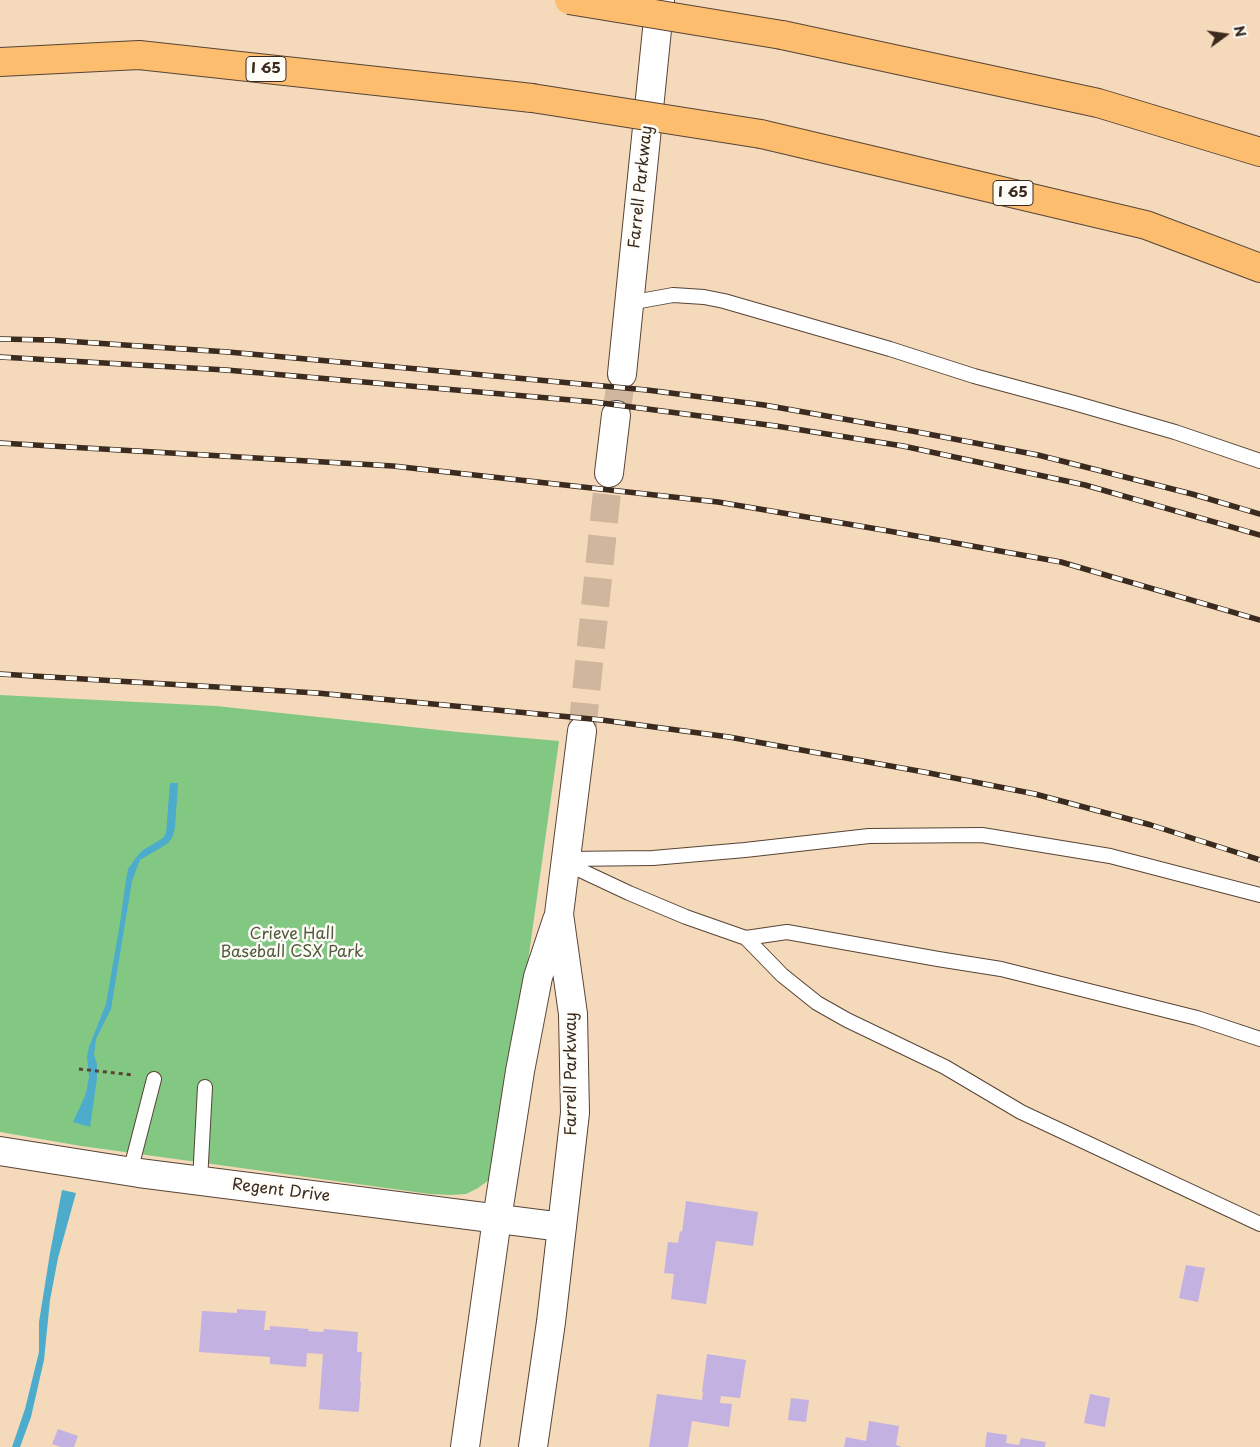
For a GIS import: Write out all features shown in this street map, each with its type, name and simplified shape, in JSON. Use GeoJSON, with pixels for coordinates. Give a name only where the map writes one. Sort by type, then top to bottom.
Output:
{"type":"FeatureCollection","features":[{"type":"Feature","properties":{"kind":"highway"},"geometry":{"type":"LineString","coordinates":[[570,0],[782,35],[1098,103],[1260,152]]}},
{"type":"Feature","properties":{"kind":"highway","name":"I 65"},"geometry":{"type":"LineString","coordinates":[[0,62],[139,55],[532,98],[761,134],[1146,225],[1260,268]]}},
{"type":"Feature","properties":{"kind":"street","name":"Farrell Parkway"},"geometry":{"type":"LineString","coordinates":[[622,374],[660,0]]}},
{"type":"Feature","properties":{"kind":"street"},"geometry":{"type":"LineString","coordinates":[[609,473],[616,415]]}},
{"type":"Feature","properties":{"kind":"street","name":"Farrell Parkway"},"geometry":{"type":"LineString","coordinates":[[533,1447],[575,1113],[573,1014],[559,914],[582,730]]}},
{"type":"Feature","properties":{"kind":"street"},"geometry":{"type":"LineString","coordinates":[[465,1447],[520,1071],[538,977],[559,914]]}},
{"type":"Feature","properties":{"kind":"street","name":"Regent Drive"},"geometry":{"type":"LineString","coordinates":[[0,1151],[130,1172],[562,1227]]}},
{"type":"Feature","properties":{"kind":"lane"},"geometry":{"type":"LineString","coordinates":[[629,303],[673,295],[724,300],[974,376],[1074,402],[1175,432],[1260,461]]}},
{"type":"Feature","properties":{"kind":"lane"},"geometry":{"type":"LineString","coordinates":[[565,861],[653,858],[868,836],[982,835],[1110,856],[1260,895]]}},
{"type":"Feature","properties":{"kind":"lane"},"geometry":{"type":"LineString","coordinates":[[565,861],[630,894],[746,938],[782,975],[817,1003],[846,1020],[945,1067],[1021,1112],[1117,1155],[1260,1224]]}},
{"type":"Feature","properties":{"kind":"lane"},"geometry":{"type":"LineString","coordinates":[[746,938],[787,932],[938,959],[1001,968],[1197,1018],[1260,1039]]}},
{"type":"Feature","properties":{"kind":"lane"},"geometry":{"type":"LineString","coordinates":[[130,1172],[154,1079]]}},
{"type":"Feature","properties":{"kind":"lane"},"geometry":{"type":"LineString","coordinates":[[200,1181],[205,1087]]}},
{"type":"Feature","properties":{"kind":"path"},"geometry":{"type":"LineString","coordinates":[[79,1069],[138,1076]]}},
{"type":"Feature","properties":{"kind":"green space","name":"Crieve Hall Baseball CSX Park"},"geometry":{"type":"Polygon","coordinates":[[[0,695],[216,706],[559,741],[500,1160],[489,1180],[466,1194],[430,1194],[81,1146],[0,1132],[0,695]]]}},
{"type":"Feature","properties":{"kind":"water"},"geometry":{"type":"Polygon","coordinates":[[[170,783],[178,783],[175,828],[172,838],[167,844],[140,860],[132,881],[111,1009],[96,1039],[94,1055],[97,1064],[97,1079],[90,1127],[73,1122],[87,1088],[89,1077],[87,1057],[89,1047],[106,1004],[128,869],[143,850],[163,838],[166,833],[170,783]]]}},
{"type":"Feature","properties":{"kind":"water"},"geometry":{"type":"Polygon","coordinates":[[[62,1190],[76,1193],[58,1258],[50,1300],[44,1360],[31,1417],[20,1447],[12,1447],[25,1409],[39,1352],[39,1322],[62,1190]]]}},
{"type":"Feature","properties":{"kind":"building"},"geometry":{"type":"Polygon","coordinates":[[[686,1201],[758,1212],[753,1246],[716,1241],[706,1304],[671,1299],[674,1274],[664,1273],[668,1242],[678,1243],[680,1231],[682,1232],[686,1201]]]}},
{"type":"Feature","properties":{"kind":"building"},"geometry":{"type":"Polygon","coordinates":[[[1186,1265],[1205,1268],[1198,1302],[1179,1298],[1186,1265]]]}},
{"type":"Feature","properties":{"kind":"building"},"geometry":{"type":"Polygon","coordinates":[[[237,1309],[266,1311],[264,1330],[270,1330],[270,1326],[309,1329],[308,1331],[323,1332],[324,1329],[358,1332],[357,1352],[362,1352],[358,1412],[319,1409],[323,1354],[307,1353],[306,1367],[270,1364],[270,1357],[199,1352],[202,1311],[237,1313],[237,1309]]]}},
{"type":"Feature","properties":{"kind":"building"},"geometry":{"type":"Polygon","coordinates":[[[707,1354],[746,1360],[740,1398],[721,1396],[720,1403],[732,1404],[729,1427],[692,1421],[688,1447],[649,1447],[657,1394],[702,1400],[707,1354]]]}},
{"type":"Feature","properties":{"kind":"building"},"geometry":{"type":"Polygon","coordinates":[[[1090,1394],[1110,1398],[1105,1427],[1084,1423],[1090,1394]]]}},
{"type":"Feature","properties":{"kind":"building"},"geometry":{"type":"Polygon","coordinates":[[[791,1398],[809,1400],[806,1422],[788,1420],[791,1398]]]}},
{"type":"Feature","properties":{"kind":"building"},"geometry":{"type":"Polygon","coordinates":[[[869,1421],[899,1426],[896,1445],[902,1447],[844,1447],[846,1437],[866,1441],[869,1421]]]}},
{"type":"Feature","properties":{"kind":"building"},"geometry":{"type":"Polygon","coordinates":[[[58,1429],[78,1436],[74,1447],[61,1447],[52,1444],[58,1429]]]}},
{"type":"Feature","properties":{"kind":"building"},"geometry":{"type":"Polygon","coordinates":[[[987,1432],[1007,1435],[1006,1443],[1019,1445],[1021,1438],[1046,1442],[1045,1447],[985,1447],[987,1432]]]}},
{"type":"Feature","properties":{"kind":"tunnel"},"geometry":{"type":"LineString","coordinates":[[616,415],[622,374]]}},
{"type":"Feature","properties":{"kind":"tunnel"},"geometry":{"type":"LineString","coordinates":[[582,731],[609,473]]}},
{"type":"Feature","properties":{"kind":"railway"},"geometry":{"type":"LineString","coordinates":[[0,339],[50,340],[228,352],[647,390],[764,405],[1038,455],[1192,494],[1260,514]]}},
{"type":"Feature","properties":{"kind":"railway"},"geometry":{"type":"LineString","coordinates":[[0,357],[226,370],[594,402],[776,426],[903,446],[1085,485],[1260,535]]}},
{"type":"Feature","properties":{"kind":"railway"},"geometry":{"type":"LineString","coordinates":[[0,443],[393,466],[718,502],[1061,562],[1260,620]]}},
{"type":"Feature","properties":{"kind":"railway"},"geometry":{"type":"LineString","coordinates":[[0,674],[317,693],[602,720],[729,737],[1035,794],[1151,825],[1260,860]]}}]}
